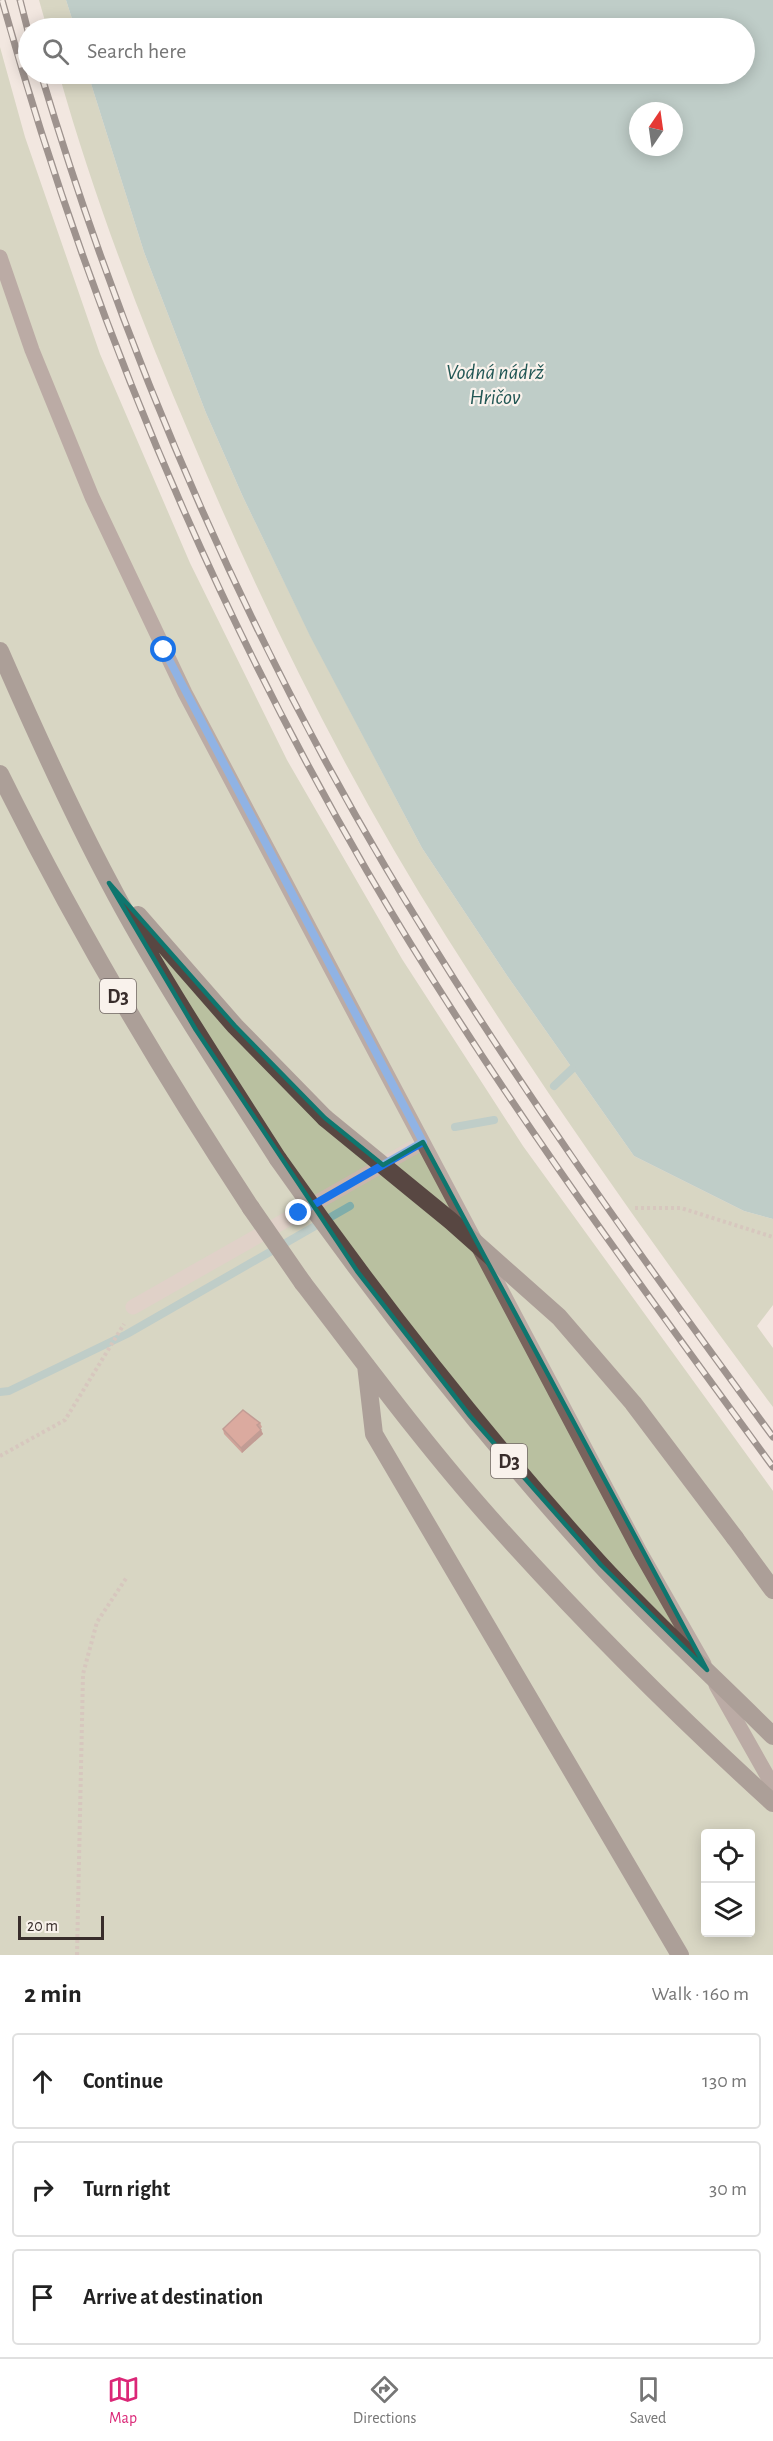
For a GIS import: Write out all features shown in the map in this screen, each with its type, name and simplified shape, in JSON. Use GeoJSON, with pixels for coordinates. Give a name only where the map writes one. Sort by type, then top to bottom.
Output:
{"type":"FeatureCollection","features":[{"type":"Feature","properties":{"kind":"highway","name":"D3"},"geometry":{"type":"LineString","coordinates":[[0,651],[29,718],[109,882],[196,1030],[278,1159],[357,1271],[470,1416],[601,1565],[773,1736]]}},
{"type":"Feature","properties":{"kind":"highway","name":"D3"},"geometry":{"type":"LineString","coordinates":[[0,774],[110,982],[178,1097],[303,1283],[489,1517],[582,1619],[715,1751],[773,1803]]}},
{"type":"Feature","properties":{"kind":"highway"},"geometry":{"type":"LineString","coordinates":[[109,882],[235,1026],[325,1118],[451,1221],[559,1317],[633,1403],[773,1590]]}},
{"type":"Feature","properties":{"kind":"highway"},"geometry":{"type":"LineString","coordinates":[[366,1365],[374,1434],[680,1955]]}},
{"type":"Feature","properties":{"kind":"main road"},"geometry":{"type":"LineString","coordinates":[[0,257],[32,350],[92,496],[184,693],[640,1552],[773,1786]]}},
{"type":"Feature","properties":{"kind":"street"},"geometry":{"type":"LineString","coordinates":[[133,1307],[423,1142]]}},
{"type":"Feature","properties":{"kind":"path"},"geometry":{"type":"LineString","coordinates":[[635,1208],[681,1208],[773,1238]]}},
{"type":"Feature","properties":{"kind":"path"},"geometry":{"type":"LineString","coordinates":[[0,1456],[65,1420],[133,1307]]}},
{"type":"Feature","properties":{"kind":"path"},"geometry":{"type":"LineString","coordinates":[[77,1955],[83,1674],[97,1622],[127,1577]]}},
{"type":"Feature","properties":{"kind":"highlighted area"},"geometry":{"type":"Polygon","coordinates":[[[109,883],[235,1026],[325,1118],[383,1165],[423,1142],[707,1670],[601,1565],[470,1416],[357,1271],[196,1030],[109,883]]]}},
{"type":"Feature","properties":{"kind":"green space"},"geometry":{"type":"Polygon","coordinates":[[[39,0],[66,0],[72,18],[44,18],[39,0]]]}},
{"type":"Feature","properties":{"kind":"green space"},"geometry":{"type":"Polygon","coordinates":[[[0,47],[25,137],[100,354],[190,563],[287,760],[402,959],[523,1146],[773,1491],[773,1955],[0,1955],[0,47]]]}},
{"type":"Feature","properties":{"kind":"green space"},"geometry":{"type":"Polygon","coordinates":[[[62,84],[91,84],[144,252],[206,413],[243,497],[310,635],[422,848],[508,977],[634,1156],[744,1211],[773,1219],[773,1305],[757,1326],[773,1348],[773,1407],[646,1233],[524,1056],[410,877],[341,755],[248,568],[173,395],[103,213],[62,84]]]}},
{"type":"Feature","properties":{"kind":"water","name":"Vodná nádrž Hričov"},"geometry":{"type":"Polygon","coordinates":[[[66,0],[773,0],[773,1219],[744,1211],[634,1156],[508,977],[422,848],[310,636],[243,497],[206,413],[144,252],[91,84],[755,84],[755,18],[72,18],[66,0]]]}},
{"type":"Feature","properties":{"kind":"building"},"geometry":{"type":"Polygon","coordinates":[[[243,1410],[260,1423],[257,1425],[261,1430],[241,1448],[223,1429],[243,1410]]]}},
{"type":"Feature","properties":{"kind":"waterway"},"geometry":{"type":"LineString","coordinates":[[554,1086],[572,1069]]}},
{"type":"Feature","properties":{"kind":"waterway"},"geometry":{"type":"LineString","coordinates":[[455,1127],[494,1120]]}},
{"type":"Feature","properties":{"kind":"waterway"},"geometry":{"type":"LineString","coordinates":[[0,1392],[9,1391],[127,1334],[350,1206]]}},
{"type":"Feature","properties":{"kind":"railway"},"geometry":{"type":"LineString","coordinates":[[2,0],[18,54]]}},
{"type":"Feature","properties":{"kind":"railway"},"geometry":{"type":"LineString","coordinates":[[20,0],[25,18]]}},
{"type":"Feature","properties":{"kind":"railway"},"geometry":{"type":"LineString","coordinates":[[27,84],[73,226],[113,337],[157,447],[204,555],[309,767],[413,948],[511,1100],[614,1248],[773,1467]]}},
{"type":"Feature","properties":{"kind":"railway"},"geometry":{"type":"LineString","coordinates":[[44,84],[109,279],[189,481],[234,580],[332,774],[431,942],[524,1086],[622,1228],[773,1437]]}},
{"type":"Feature","properties":{"kind":"route"},"geometry":{"type":"LineString","coordinates":[[164,650],[184,693],[423,1142],[299,1213]]}}]}
